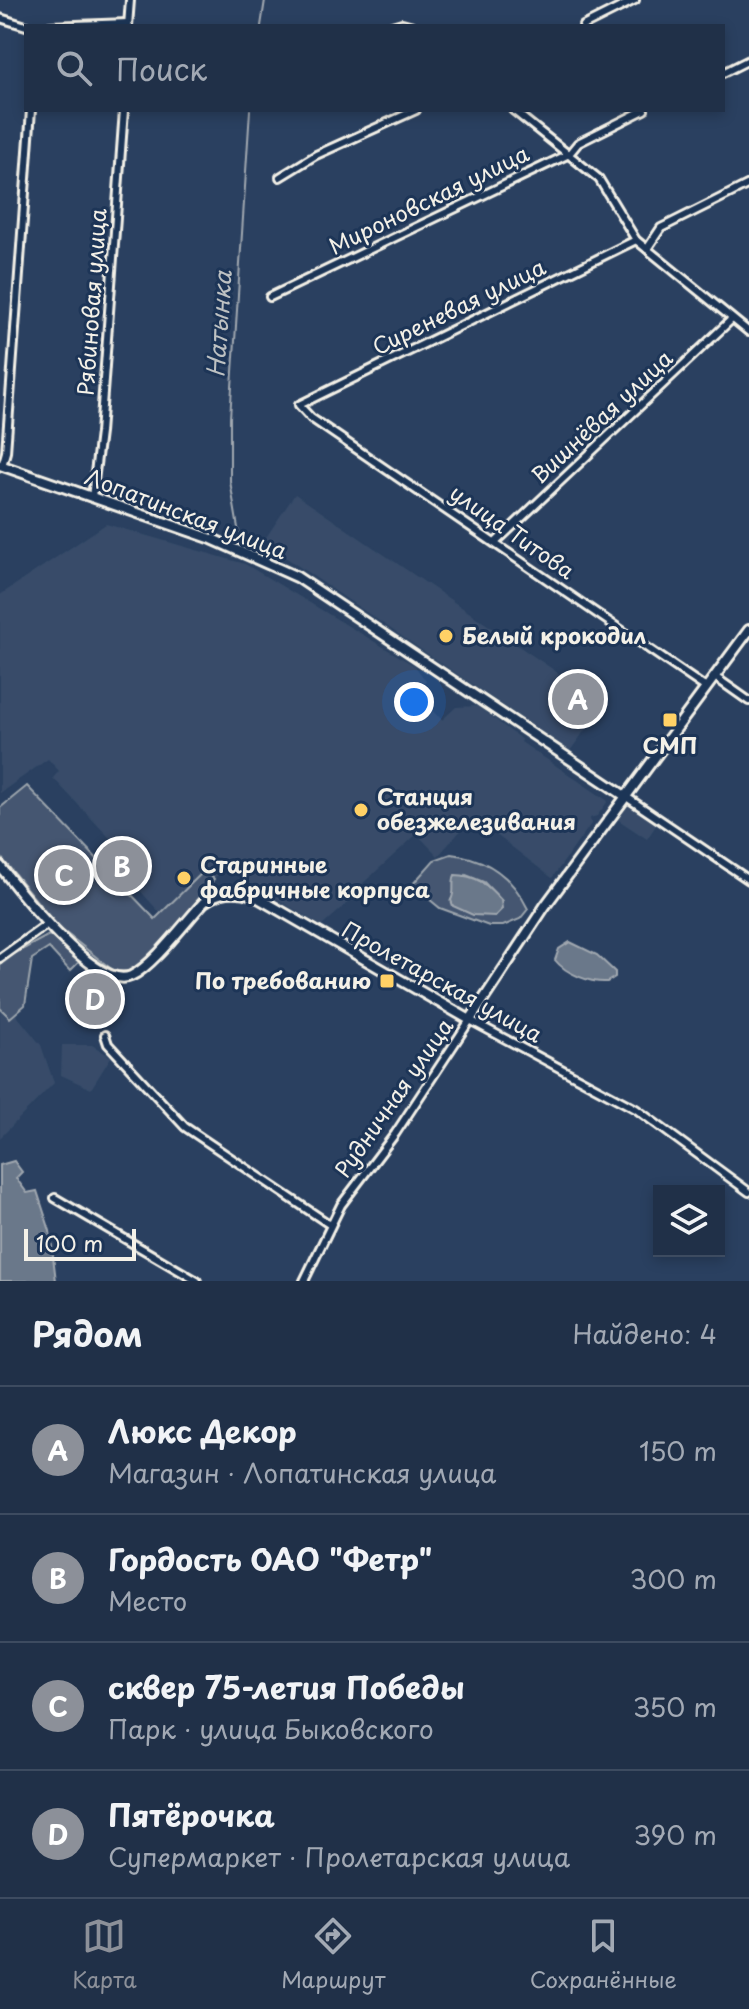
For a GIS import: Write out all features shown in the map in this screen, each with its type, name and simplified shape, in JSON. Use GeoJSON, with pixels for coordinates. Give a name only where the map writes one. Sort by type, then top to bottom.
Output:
{"type":"FeatureCollection","features":[{"type":"Feature","properties":{"kind":"main road","name":"Лопатинская улица"},"geometry":{"type":"LineString","coordinates":[[1,465],[244,551],[297,577],[625,796]]}},
{"type":"Feature","properties":{"kind":"main road","name":"Рудничная улица"},"geometry":{"type":"LineString","coordinates":[[470,1020],[545,906],[749,630]]}},
{"type":"Feature","properties":{"kind":"main road","name":"Пролетарская улица"},"geometry":{"type":"LineString","coordinates":[[0,866],[46,925],[110,977],[128,978],[143,968],[215,894],[240,891],[253,895],[470,1020]]}},
{"type":"Feature","properties":{"kind":"street"},"geometry":{"type":"LineString","coordinates":[[128,24],[130,0]]}},
{"type":"Feature","properties":{"kind":"street"},"geometry":{"type":"LineString","coordinates":[[587,24],[635,0]]}},
{"type":"Feature","properties":{"kind":"street"},"geometry":{"type":"LineString","coordinates":[[0,18],[24,25]]}},
{"type":"Feature","properties":{"kind":"street"},"geometry":{"type":"LineString","coordinates":[[725,72],[749,60]]}},
{"type":"Feature","properties":{"kind":"street"},"geometry":{"type":"LineString","coordinates":[[1,465],[6,452],[31,112]]}},
{"type":"Feature","properties":{"kind":"street","name":"Рябиновая улица"},"geometry":{"type":"LineString","coordinates":[[92,497],[100,433],[124,112]]}},
{"type":"Feature","properties":{"kind":"street"},"geometry":{"type":"LineString","coordinates":[[280,177],[316,155],[412,112]]}},
{"type":"Feature","properties":{"kind":"street"},"geometry":{"type":"LineString","coordinates":[[516,112],[599,179],[636,240],[749,332]]}},
{"type":"Feature","properties":{"kind":"street","name":"Мироновская улица"},"geometry":{"type":"LineString","coordinates":[[270,297],[569,154],[578,143],[640,112]]}},
{"type":"Feature","properties":{"kind":"street"},"geometry":{"type":"LineString","coordinates":[[647,249],[661,228],[749,184]]}},
{"type":"Feature","properties":{"kind":"street","name":"Сиреневая улица"},"geometry":{"type":"LineString","coordinates":[[299,405],[636,240]]}},
{"type":"Feature","properties":{"kind":"street","name":"Вишнёвая улица"},"geometry":{"type":"LineString","coordinates":[[496,542],[732,319]]}},
{"type":"Feature","properties":{"kind":"street","name":"улица Титова"},"geometry":{"type":"LineString","coordinates":[[299,405],[311,418],[706,688]]}},
{"type":"Feature","properties":{"kind":"street"},"geometry":{"type":"LineString","coordinates":[[715,677],[749,701]]}},
{"type":"Feature","properties":{"kind":"street","name":"Лопатинская улица"},"geometry":{"type":"LineString","coordinates":[[625,796],[749,880]]}},
{"type":"Feature","properties":{"kind":"street"},"geometry":{"type":"LineString","coordinates":[[0,958],[46,925]]}},
{"type":"Feature","properties":{"kind":"street","name":"Пролетарская улица"},"geometry":{"type":"LineString","coordinates":[[470,1020],[636,1109],[749,1192]]}},
{"type":"Feature","properties":{"kind":"street","name":"Рудничная улица"},"geometry":{"type":"LineString","coordinates":[[304,1281],[329,1224],[395,1134],[470,1020]]}},
{"type":"Feature","properties":{"kind":"street"},"geometry":{"type":"LineString","coordinates":[[105,1035],[108,1044],[185,1127],[329,1224]]}},
{"type":"Feature","properties":{"kind":"street"},"geometry":{"type":"LineString","coordinates":[[55,1198],[197,1281]]}},
{"type":"Feature","properties":{"kind":"shaded area"},"geometry":{"type":"Polygon","coordinates":[[[295,494],[604,704],[570,751],[263,542],[295,494]]]}},
{"type":"Feature","properties":{"kind":"shaded area"},"geometry":{"type":"Polygon","coordinates":[[[106,524],[245,564],[415,666],[426,681],[418,694],[442,720],[456,707],[478,706],[521,742],[608,801],[597,816],[590,818],[591,824],[552,878],[473,817],[438,856],[417,834],[348,897],[350,901],[322,926],[225,868],[214,879],[204,871],[161,914],[135,885],[141,879],[121,857],[124,853],[53,778],[59,771],[48,759],[0,793],[0,595],[106,524]]]}},
{"type":"Feature","properties":{"kind":"shaded area"},"geometry":{"type":"Polygon","coordinates":[[[27,786],[155,919],[205,870],[214,879],[177,927],[135,971],[114,971],[57,926],[0,856],[0,808],[27,786]]]}},
{"type":"Feature","properties":{"kind":"shaded area"},"geometry":{"type":"Polygon","coordinates":[[[628,804],[657,824],[647,839],[617,819],[628,804]]]}},
{"type":"Feature","properties":{"kind":"shaded area"},"geometry":{"type":"Polygon","coordinates":[[[451,854],[487,864],[506,878],[528,909],[520,919],[503,926],[489,926],[440,908],[412,885],[434,860],[451,854]],[[466,875],[451,900],[501,900],[484,882],[466,875]]]}},
{"type":"Feature","properties":{"kind":"shaded area"},"geometry":{"type":"Polygon","coordinates":[[[455,875],[486,885],[501,900],[502,909],[495,916],[473,915],[453,906],[455,875]]]}},
{"type":"Feature","properties":{"kind":"shaded area"},"geometry":{"type":"Polygon","coordinates":[[[49,935],[80,961],[70,971],[49,948],[32,959],[25,1005],[10,1018],[0,1008],[0,965],[49,935]]]}},
{"type":"Feature","properties":{"kind":"shaded area"},"geometry":{"type":"Polygon","coordinates":[[[570,942],[597,955],[615,972],[615,977],[607,982],[593,981],[565,969],[555,960],[559,949],[570,942]]]}},
{"type":"Feature","properties":{"kind":"shaded area"},"geometry":{"type":"Polygon","coordinates":[[[0,995],[41,1045],[54,1083],[0,1138],[0,995]]]}},
{"type":"Feature","properties":{"kind":"shaded area"},"geometry":{"type":"Polygon","coordinates":[[[62,1045],[92,1045],[111,1057],[91,1089],[61,1075],[62,1045]]]}},
{"type":"Feature","properties":{"kind":"shaded area"},"geometry":{"type":"Polygon","coordinates":[[[14,1161],[22,1172],[16,1178],[27,1193],[37,1191],[50,1231],[56,1281],[0,1281],[0,1165],[14,1161]]]}},
{"type":"Feature","properties":{"kind":"waterway","name":"Натынка"},"geometry":{"type":"LineString","coordinates":[[261,24],[265,0]]}},
{"type":"Feature","properties":{"kind":"waterway","name":"Натынка"},"geometry":{"type":"LineString","coordinates":[[240,540],[230,481],[230,418],[250,112]]}},
{"type":"Feature","properties":{"kind":"place","name":"Белый крокодил"},"geometry":{"type":"Point","coordinates":[446,636]}},
{"type":"Feature","properties":{"kind":"place","name":"Люкс Декор"},"geometry":{"type":"Point","coordinates":[578,699]}},
{"type":"Feature","properties":{"kind":"place","name":"СМП"},"geometry":{"type":"Point","coordinates":[670,720]}},
{"type":"Feature","properties":{"kind":"place","name":"Станция обезжелезивания"},"geometry":{"type":"Point","coordinates":[361,810]}},
{"type":"Feature","properties":{"kind":"place","name":"Гордость ОАО \"Фетр\""},"geometry":{"type":"Point","coordinates":[122,866]}},
{"type":"Feature","properties":{"kind":"place","name":"сквер 75-летия Победы"},"geometry":{"type":"Point","coordinates":[64,875]}},
{"type":"Feature","properties":{"kind":"place","name":"Старинные фабричные корпуса"},"geometry":{"type":"Point","coordinates":[184,878]}},
{"type":"Feature","properties":{"kind":"place","name":"По требованию"},"geometry":{"type":"Point","coordinates":[387,981]}},
{"type":"Feature","properties":{"kind":"place","name":"Пятёрочка"},"geometry":{"type":"Point","coordinates":[95,999]}}]}
